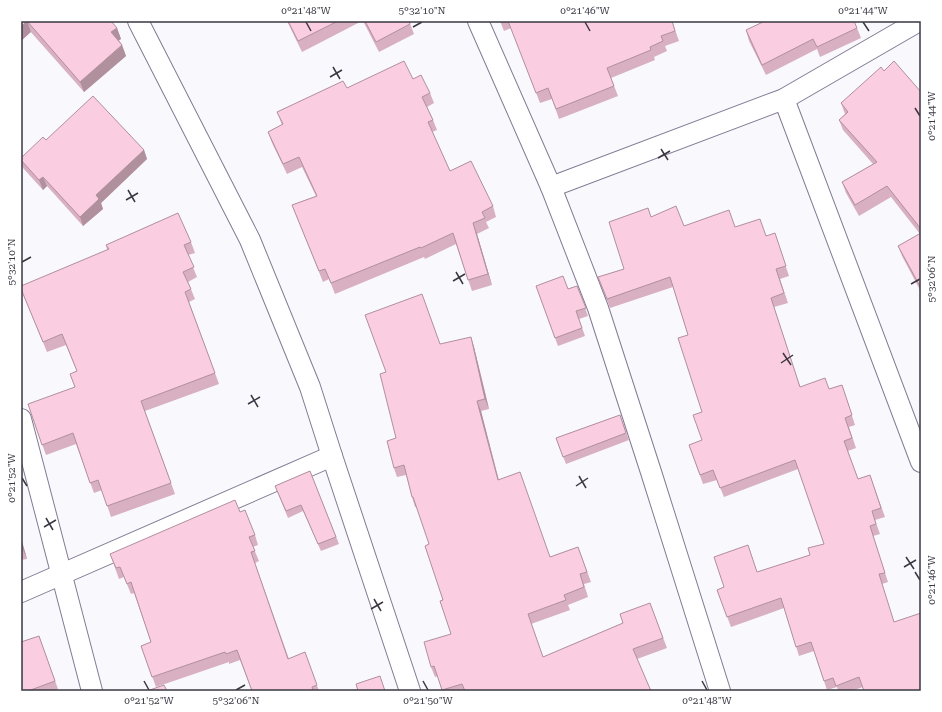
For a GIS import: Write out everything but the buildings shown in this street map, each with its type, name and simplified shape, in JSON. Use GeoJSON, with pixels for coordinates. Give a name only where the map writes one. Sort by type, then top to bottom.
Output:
{"type":"FeatureCollection","features":[{"type":"Feature","properties":{"kind":"street"},"geometry":{"type":"LineString","coordinates":[[138,21],[250,240],[310,387],[410,691]]}},
{"type":"Feature","properties":{"kind":"street"},"geometry":{"type":"LineString","coordinates":[[478,21],[551,188],[598,308],[720,691]]}},
{"type":"Feature","properties":{"kind":"street"},"geometry":{"type":"LineString","coordinates":[[551,188],[784,99],[919,21]]}},
{"type":"Feature","properties":{"kind":"street"},"geometry":{"type":"LineString","coordinates":[[784,99],[921,462]]}},
{"type":"Feature","properties":{"kind":"street"},"geometry":{"type":"LineString","coordinates":[[21,418],[92,691]]}},
{"type":"Feature","properties":{"kind":"street"},"geometry":{"type":"LineString","coordinates":[[21,592],[332,456]]}}]}
